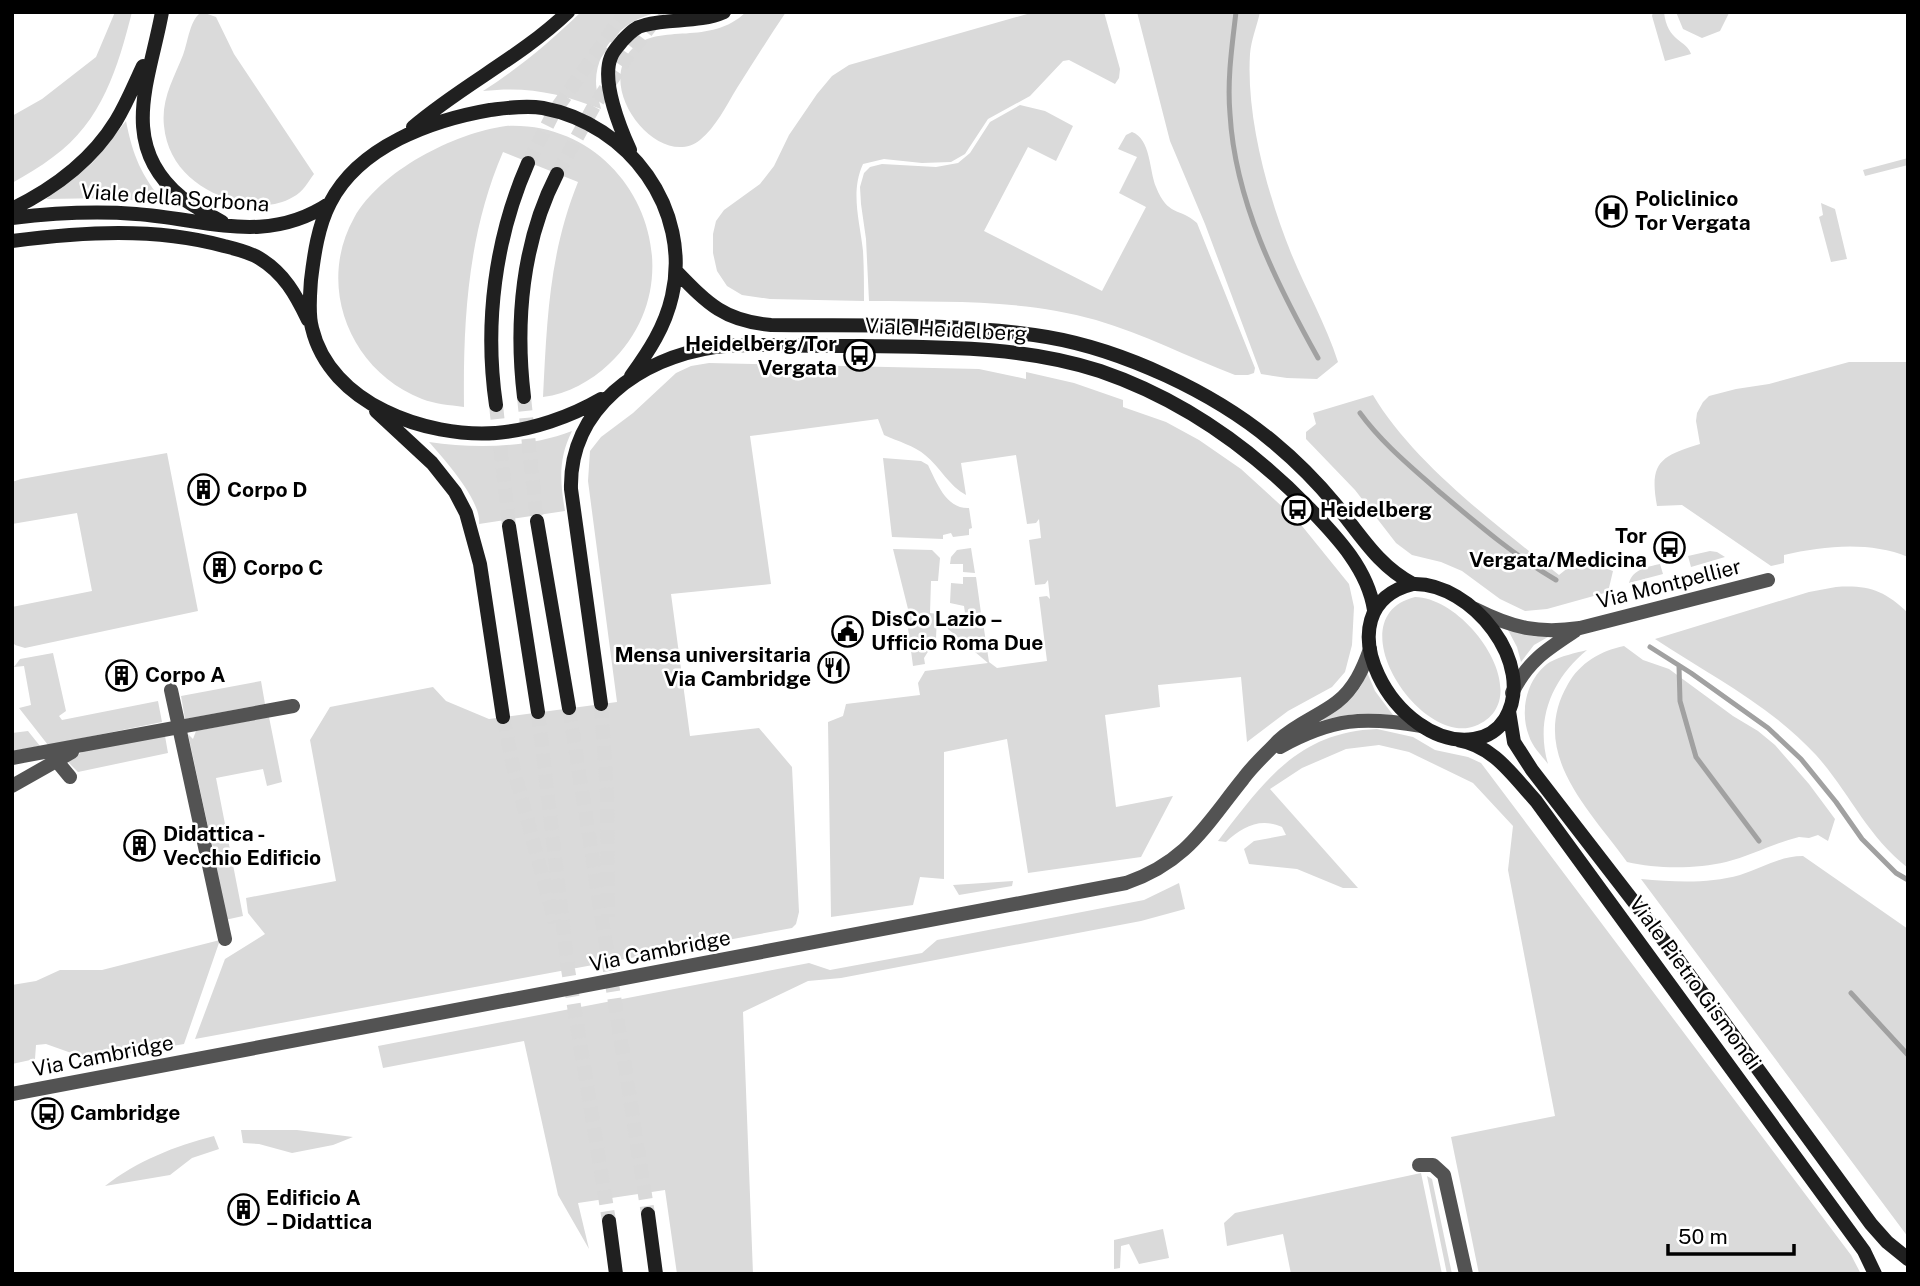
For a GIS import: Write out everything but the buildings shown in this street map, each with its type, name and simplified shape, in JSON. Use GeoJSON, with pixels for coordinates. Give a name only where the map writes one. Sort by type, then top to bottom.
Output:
{"type":"FeatureCollection","features":[{"type":"Feature","properties":{"kind":"street"},"geometry":{"type":"LineString","coordinates":[[162,12],[142,99],[141,119],[150,155],[159,172],[180,195],[229,226]]}},
{"type":"Feature","properties":{"kind":"street"},"geometry":{"type":"LineString","coordinates":[[311,325],[310,286],[320,231],[330,203],[355,172],[442,104],[508,61],[568,12]]}},
{"type":"Feature","properties":{"kind":"street"},"geometry":{"type":"LineString","coordinates":[[601,704],[576,534],[570,471],[575,447],[593,413],[628,380],[652,348],[664,324],[677,271],[673,231],[661,197],[633,156],[621,130],[610,88],[609,66],[615,50],[638,27],[707,18],[724,12]]}},
{"type":"Feature","properties":{"kind":"street"},"geometry":{"type":"LineString","coordinates":[[12,209],[71,173],[100,143],[117,120],[153,50]]}},
{"type":"Feature","properties":{"kind":"street"},"geometry":{"type":"LineString","coordinates":[[401,137],[439,121],[466,114],[511,107],[540,107],[594,127],[633,156]]}},
{"type":"Feature","properties":{"kind":"street"},"geometry":{"type":"LineString","coordinates":[[496,405],[490,348],[494,288],[512,205],[528,163]]}},
{"type":"Feature","properties":{"kind":"street"},"geometry":{"type":"LineString","coordinates":[[524,397],[520,354],[523,295],[538,221],[557,174]]}},
{"type":"Feature","properties":{"kind":"street","name":"Viale della Sorbona"},"geometry":{"type":"LineString","coordinates":[[12,218],[79,212],[116,213],[257,228],[288,224],[330,203]]}},
{"type":"Feature","properties":{"kind":"street","name":"Viale della Sorbona"},"geometry":{"type":"LineString","coordinates":[[12,241],[70,234],[138,233],[195,239],[257,257],[284,278],[299,299],[324,357],[351,389]]}},
{"type":"Feature","properties":{"kind":"street","name":"Viale Heidelberg"},"geometry":{"type":"LineString","coordinates":[[677,271],[716,309],[745,322],[771,325],[945,328],[1021,334],[1078,344],[1150,370],[1211,400],[1265,435],[1298,464],[1330,498],[1382,563],[1413,584]]}},
{"type":"Feature","properties":{"kind":"street","name":"Viale Heidelberg"},"geometry":{"type":"LineString","coordinates":[[628,380],[683,354],[730,345],[957,348],[1020,353],[1088,368],[1144,388],[1180,406],[1217,428],[1260,460],[1314,512],[1350,556],[1368,586],[1374,610]]}},
{"type":"Feature","properties":{"kind":"street"},"geometry":{"type":"LineString","coordinates":[[351,389],[386,411],[410,421],[437,429],[472,433],[507,432],[541,424],[573,413],[614,392]]}},
{"type":"Feature","properties":{"kind":"street"},"geometry":{"type":"LineString","coordinates":[[351,389],[432,463],[455,492],[466,513],[480,564],[503,717]]}},
{"type":"Feature","properties":{"kind":"street"},"geometry":{"type":"LineString","coordinates":[[537,521],[569,708]]}},
{"type":"Feature","properties":{"kind":"street"},"geometry":{"type":"LineString","coordinates":[[509,526],[538,712]]}},
{"type":"Feature","properties":{"kind":"street","name":"Via Montpellier"},"geometry":{"type":"LineString","coordinates":[[1470,607],[1525,629],[1556,631],[1580,628],[1768,580]]}},
{"type":"Feature","properties":{"kind":"street"},"geometry":{"type":"LineString","coordinates":[[1413,584],[1441,588],[1470,607],[1493,630],[1504,646],[1511,668],[1512,693],[1509,711],[1503,722],[1491,733],[1458,740],[1422,726],[1406,714],[1390,696],[1377,672],[1370,649],[1370,628],[1374,610],[1388,594],[1413,584]]}},
{"type":"Feature","properties":{"kind":"street","name":"Via Montpellier"},"geometry":{"type":"LineString","coordinates":[[1512,693],[1525,670],[1536,658],[1580,628]]}},
{"type":"Feature","properties":{"kind":"street","name":"Via Cambridge"},"geometry":{"type":"LineString","coordinates":[[12,1094],[1126,883],[1168,863],[1191,844],[1244,777],[1266,755],[1296,726],[1335,704],[1345,695],[1361,672],[1370,649]]}},
{"type":"Feature","properties":{"kind":"street"},"geometry":{"type":"LineString","coordinates":[[171,690],[225,939]]}},
{"type":"Feature","properties":{"kind":"street"},"geometry":{"type":"LineString","coordinates":[[12,786],[53,756],[83,745],[293,706]]}},
{"type":"Feature","properties":{"kind":"street","name":"Viale Pietro Gismondi"},"geometry":{"type":"LineString","coordinates":[[1509,711],[1514,742],[1532,770],[1671,950],[1871,1224],[1908,1259]]}},
{"type":"Feature","properties":{"kind":"street","name":"Via Cambridge"},"geometry":{"type":"LineString","coordinates":[[1266,755],[1318,729],[1348,721],[1375,719],[1422,726]]}},
{"type":"Feature","properties":{"kind":"street","name":"Viale Pietro Gismondi"},"geometry":{"type":"LineString","coordinates":[[1458,740],[1479,745],[1493,754],[1536,801],[1864,1251],[1875,1274]]}},
{"type":"Feature","properties":{"kind":"street"},"geometry":{"type":"LineString","coordinates":[[12,758],[53,756]]}},
{"type":"Feature","properties":{"kind":"street"},"geometry":{"type":"LineString","coordinates":[[53,756],[70,777]]}},
{"type":"Feature","properties":{"kind":"street"},"geometry":{"type":"LineString","coordinates":[[1419,1165],[1433,1165],[1444,1175],[1466,1274]]}},
{"type":"Feature","properties":{"kind":"street"},"geometry":{"type":"LineString","coordinates":[[648,1214],[656,1274]]}},
{"type":"Feature","properties":{"kind":"street"},"geometry":{"type":"LineString","coordinates":[[609,1221],[616,1274]]}},
{"type":"Feature","properties":{"kind":"shaded area"},"geometry":{"type":"Polygon","coordinates":[[[115,12],[132,12],[114,73],[96,110],[70,143],[12,183],[12,116],[42,99],[96,57],[115,12]]]}},
{"type":"Feature","properties":{"kind":"shaded area"},"geometry":{"type":"Polygon","coordinates":[[[202,12],[216,17],[234,54],[314,174],[300,192],[287,200],[261,205],[213,193],[189,177],[172,154],[164,126],[164,107],[192,25],[202,12]]]}},
{"type":"Feature","properties":{"kind":"shaded area"},"geometry":{"type":"Polygon","coordinates":[[[581,12],[664,12],[638,19],[608,44],[602,55],[596,81],[601,109],[543,92],[515,89],[483,91],[534,54],[581,12]]]}},
{"type":"Feature","properties":{"kind":"shaded area"},"geometry":{"type":"Polygon","coordinates":[[[746,12],[786,12],[711,129],[700,140],[684,147],[667,145],[650,136],[636,121],[626,103],[621,84],[622,65],[633,48],[644,40],[657,36],[717,29],[732,23],[746,12]]]}},
{"type":"Feature","properties":{"kind":"shaded area"},"geometry":{"type":"Polygon","coordinates":[[[1034,12],[1104,12],[1120,69],[1115,84],[1069,60],[1063,61],[1030,96],[988,119],[965,154],[951,162],[922,163],[884,159],[863,164],[856,196],[863,251],[864,301],[770,299],[742,295],[727,286],[717,271],[713,253],[716,221],[724,210],[760,184],[774,166],[789,135],[832,76],[849,65],[1034,12]]]}},
{"type":"Feature","properties":{"kind":"shaded area"},"geometry":{"type":"Polygon","coordinates":[[[1137,12],[1260,12],[1251,49],[1250,78],[1251,104],[1260,156],[1282,231],[1338,362],[1317,379],[1261,374],[1205,224],[1170,141],[1137,12]]]}},
{"type":"Feature","properties":{"kind":"shaded area"},"geometry":{"type":"Polygon","coordinates":[[[1653,12],[1664,12],[1669,29],[1691,54],[1665,61],[1653,12]]]}},
{"type":"Feature","properties":{"kind":"shaded area"},"geometry":{"type":"Polygon","coordinates":[[[1676,12],[1729,13],[1720,31],[1702,38],[1683,29],[1676,12]]]}},
{"type":"Feature","properties":{"kind":"shaded area"},"geometry":{"type":"Polygon","coordinates":[[[1020,105],[1045,111],[1073,126],[1056,161],[1028,147],[984,231],[1102,291],[1146,207],[1119,193],[1137,157],[1118,149],[1126,135],[1132,132],[1143,141],[1160,197],[1170,207],[1197,223],[1255,368],[1254,373],[1235,375],[1131,332],[1068,313],[983,303],[869,301],[860,187],[864,173],[870,167],[882,164],[936,167],[958,163],[970,153],[990,122],[1020,105]]]}},
{"type":"Feature","properties":{"kind":"shaded area"},"geometry":{"type":"Polygon","coordinates":[[[126,121],[139,165],[164,203],[108,198],[46,199],[92,163],[126,121]]]}},
{"type":"Feature","properties":{"kind":"shaded area"},"geometry":{"type":"Polygon","coordinates":[[[506,126],[551,131],[589,148],[619,175],[640,210],[651,248],[650,289],[637,328],[609,364],[579,386],[543,397],[548,314],[555,261],[578,182],[503,152],[482,214],[470,277],[464,407],[427,401],[397,386],[376,368],[359,347],[347,324],[340,298],[338,271],[343,244],[354,218],[366,201],[400,170],[442,146],[486,130],[506,126]]]}},
{"type":"Feature","properties":{"kind":"shaded area"},"geometry":{"type":"Polygon","coordinates":[[[1908,158],[1908,165],[1865,176],[1863,170],[1908,158]]]}},
{"type":"Feature","properties":{"kind":"shaded area"},"geometry":{"type":"Polygon","coordinates":[[[1821,203],[1835,209],[1847,259],[1831,262],[1819,217],[1823,215],[1821,203]]]}},
{"type":"Feature","properties":{"kind":"shaded area"},"geometry":{"type":"Polygon","coordinates":[[[1849,362],[1908,362],[1908,557],[1878,549],[1831,547],[1784,555],[1784,563],[1771,566],[1682,505],[1657,506],[1657,471],[1667,458],[1700,444],[1697,413],[1709,396],[1769,384],[1849,362]]]}},
{"type":"Feature","properties":{"kind":"shaded area"},"geometry":{"type":"Polygon","coordinates":[[[709,363],[979,369],[1026,379],[1026,372],[1074,383],[1123,400],[1123,407],[1166,422],[1199,440],[1241,469],[1298,521],[1349,584],[1354,607],[1352,645],[1345,672],[1332,687],[1288,711],[1247,742],[1241,677],[1158,685],[1160,707],[1105,715],[1116,807],[1173,796],[1141,857],[1028,873],[1007,739],[944,752],[944,879],[920,877],[913,905],[831,917],[828,722],[843,716],[846,704],[920,695],[918,683],[925,671],[988,663],[948,629],[949,624],[963,624],[963,616],[982,616],[989,662],[997,668],[1047,661],[1039,597],[1047,596],[1050,599],[1048,580],[1045,584],[1035,585],[1029,540],[1041,538],[1039,519],[1036,523],[1027,524],[1016,455],[961,463],[966,495],[921,452],[884,435],[878,419],[750,436],[771,584],[671,594],[690,736],[759,728],[792,767],[799,912],[796,924],[792,928],[195,1039],[225,959],[265,934],[248,913],[246,898],[336,881],[310,740],[330,707],[433,687],[446,701],[489,719],[617,702],[588,481],[590,451],[601,437],[633,413],[676,373],[691,366],[709,363]]]}},
{"type":"Feature","properties":{"kind":"shaded area"},"geometry":{"type":"Polygon","coordinates":[[[1373,395],[1411,445],[1484,514],[1559,575],[1579,559],[1613,571],[1608,592],[1547,609],[1525,611],[1500,599],[1462,571],[1441,562],[1412,555],[1396,543],[1355,490],[1306,439],[1306,432],[1316,424],[1313,413],[1373,395]]]}},
{"type":"Feature","properties":{"kind":"shaded area"},"geometry":{"type":"Polygon","coordinates":[[[572,431],[564,451],[561,471],[565,511],[479,524],[475,504],[468,492],[429,442],[502,446],[538,441],[572,431]]]}},
{"type":"Feature","properties":{"kind":"shaded area"},"geometry":{"type":"Polygon","coordinates":[[[167,453],[198,611],[25,648],[15,645],[12,641],[12,607],[92,591],[77,513],[12,524],[12,482],[167,453]]]}},
{"type":"Feature","properties":{"kind":"shaded area"},"geometry":{"type":"Polygon","coordinates":[[[883,458],[921,461],[928,465],[948,500],[969,508],[972,528],[969,529],[969,535],[953,537],[951,533],[943,535],[943,539],[892,537],[883,458]]]}},
{"type":"Feature","properties":{"kind":"shaded area"},"geometry":{"type":"Polygon","coordinates":[[[971,548],[975,573],[963,572],[963,564],[950,564],[951,557],[957,550],[971,548]]]}},
{"type":"Feature","properties":{"kind":"shaded area"},"geometry":{"type":"Polygon","coordinates":[[[893,549],[932,550],[940,558],[938,581],[931,581],[930,613],[937,614],[936,639],[924,658],[925,664],[913,666],[906,613],[908,609],[893,549]]]}},
{"type":"Feature","properties":{"kind":"shaded area"},"geometry":{"type":"Polygon","coordinates":[[[1710,551],[1725,557],[1691,567],[1688,556],[1710,551]]]}},
{"type":"Feature","properties":{"kind":"shaded area"},"geometry":{"type":"Polygon","coordinates":[[[1660,564],[1663,574],[1629,583],[1637,572],[1660,564]]]}},
{"type":"Feature","properties":{"kind":"shaded area"},"geometry":{"type":"Polygon","coordinates":[[[963,577],[976,577],[981,613],[965,613],[964,606],[950,603],[951,583],[963,584],[963,577]]]}},
{"type":"Feature","properties":{"kind":"shaded area"},"geometry":{"type":"Polygon","coordinates":[[[1836,587],[1867,588],[1883,594],[1908,613],[1908,868],[1869,828],[1828,769],[1798,737],[1760,706],[1655,639],[1809,592],[1836,587]]]}},
{"type":"Feature","properties":{"kind":"shaded area"},"geometry":{"type":"Polygon","coordinates":[[[1415,597],[1436,602],[1456,614],[1475,632],[1489,652],[1498,674],[1500,695],[1493,713],[1475,726],[1453,727],[1431,718],[1411,700],[1394,677],[1384,652],[1383,629],[1392,609],[1415,597]]]}},
{"type":"Feature","properties":{"kind":"shaded area"},"geometry":{"type":"Polygon","coordinates":[[[1508,630],[1548,637],[1534,645],[1521,662],[1508,630]]]}},
{"type":"Feature","properties":{"kind":"shaded area"},"geometry":{"type":"Polygon","coordinates":[[[1624,646],[1643,660],[1669,669],[1775,745],[1835,819],[1828,841],[1818,835],[1799,837],[1735,859],[1702,866],[1664,867],[1627,862],[1581,801],[1568,779],[1559,757],[1555,733],[1557,709],[1568,684],[1578,670],[1607,651],[1624,646]]]}},
{"type":"Feature","properties":{"kind":"shaded area"},"geometry":{"type":"Polygon","coordinates":[[[1587,650],[1564,674],[1550,701],[1544,731],[1548,764],[1529,736],[1525,716],[1527,695],[1536,676],[1550,662],[1587,650]]]}},
{"type":"Feature","properties":{"kind":"shaded area"},"geometry":{"type":"Polygon","coordinates":[[[53,653],[66,711],[59,716],[62,720],[158,701],[162,722],[48,745],[19,708],[31,705],[24,666],[14,667],[20,659],[53,653]]]}},
{"type":"Feature","properties":{"kind":"shaded area"},"geometry":{"type":"Polygon","coordinates":[[[1367,672],[1375,691],[1393,715],[1353,714],[1324,721],[1322,717],[1344,704],[1355,693],[1367,672]]]}},
{"type":"Feature","properties":{"kind":"shaded area"},"geometry":{"type":"Polygon","coordinates":[[[261,681],[265,704],[185,719],[181,696],[261,681]]]}},
{"type":"Feature","properties":{"kind":"shaded area"},"geometry":{"type":"Polygon","coordinates":[[[269,717],[282,782],[267,786],[263,769],[216,778],[243,916],[225,920],[212,852],[215,848],[212,845],[188,734],[193,739],[196,731],[269,717]]]}},
{"type":"Feature","properties":{"kind":"shaded area"},"geometry":{"type":"Polygon","coordinates":[[[1377,729],[1413,737],[1435,750],[1468,757],[1481,763],[1851,1255],[1861,1274],[1479,1274],[1451,1137],[1555,1116],[1508,870],[1513,826],[1473,783],[1409,752],[1379,745],[1346,749],[1302,768],[1270,789],[1358,888],[1343,888],[1297,869],[1249,864],[1244,849],[1254,841],[1286,835],[1282,827],[1274,824],[1252,825],[1226,842],[1218,841],[1267,781],[1303,750],[1349,732],[1377,729]]]}},
{"type":"Feature","properties":{"kind":"shaded area"},"geometry":{"type":"Polygon","coordinates":[[[28,731],[40,746],[12,751],[12,733],[28,731]]]}},
{"type":"Feature","properties":{"kind":"shaded area"},"geometry":{"type":"Polygon","coordinates":[[[165,736],[168,753],[78,772],[67,761],[84,751],[165,736]]]}},
{"type":"Feature","properties":{"kind":"shaded area"},"geometry":{"type":"Polygon","coordinates":[[[1803,856],[1908,929],[1908,1237],[1641,879],[1716,880],[1740,875],[1787,858],[1803,856]]]}},
{"type":"Feature","properties":{"kind":"shaded area"},"geometry":{"type":"Polygon","coordinates":[[[1013,881],[1012,886],[959,895],[953,885],[1013,881]]]}},
{"type":"Feature","properties":{"kind":"shaded area"},"geometry":{"type":"Polygon","coordinates":[[[1179,883],[1185,909],[1141,921],[841,978],[808,981],[743,1012],[753,1274],[677,1274],[665,1190],[578,1203],[589,1249],[558,1195],[524,1041],[383,1068],[378,1046],[809,963],[830,970],[922,953],[937,940],[1144,900],[1179,883]]]}},
{"type":"Feature","properties":{"kind":"shaded area"},"geometry":{"type":"Polygon","coordinates":[[[220,940],[184,1044],[91,1060],[46,1044],[36,1045],[35,1059],[12,1064],[12,985],[36,981],[60,970],[102,970],[220,940]]]}},
{"type":"Feature","properties":{"kind":"shaded area"},"geometry":{"type":"Polygon","coordinates":[[[241,1130],[297,1130],[353,1137],[333,1145],[292,1153],[259,1144],[243,1143],[241,1130]]]}},
{"type":"Feature","properties":{"kind":"shaded area"},"geometry":{"type":"Polygon","coordinates":[[[214,1136],[219,1149],[192,1158],[170,1175],[105,1186],[157,1155],[214,1136]]]}},
{"type":"Feature","properties":{"kind":"shaded area"},"geometry":{"type":"Polygon","coordinates":[[[1421,1173],[1442,1274],[1291,1274],[1283,1234],[1227,1246],[1224,1223],[1235,1213],[1421,1173]]]}},
{"type":"Feature","properties":{"kind":"shaded area"},"geometry":{"type":"Polygon","coordinates":[[[1427,1176],[1432,1179],[1452,1274],[1447,1274],[1427,1176]]]}},
{"type":"Feature","properties":{"kind":"shaded area"},"geometry":{"type":"Polygon","coordinates":[[[1163,1229],[1169,1258],[1139,1264],[1129,1244],[1121,1246],[1120,1268],[1114,1269],[1114,1240],[1163,1229]]]}},
{"type":"Feature","properties":{"kind":"waterway"},"geometry":{"type":"LineString","coordinates":[[1236,12],[1229,101],[1233,146],[1240,178],[1260,241],[1318,358]]}},
{"type":"Feature","properties":{"kind":"waterway"},"geometry":{"type":"LineString","coordinates":[[1360,413],[1386,444],[1436,489],[1509,549],[1556,580]]}},
{"type":"Feature","properties":{"kind":"waterway"},"geometry":{"type":"LineString","coordinates":[[1650,647],[1768,728],[1801,759],[1862,839],[1896,873],[1908,880]]}},
{"type":"Feature","properties":{"kind":"waterway"},"geometry":{"type":"LineString","coordinates":[[1679,666],[1680,701],[1696,757],[1759,841]]}},
{"type":"Feature","properties":{"kind":"waterway"},"geometry":{"type":"LineString","coordinates":[[1851,993],[1908,1055]]}},
{"type":"Feature","properties":{"kind":"tunnel"},"geometry":{"type":"LineString","coordinates":[[528,163],[554,112],[625,12]]}},
{"type":"Feature","properties":{"kind":"tunnel"},"geometry":{"type":"LineString","coordinates":[[557,174],[594,106],[661,12]]}},
{"type":"Feature","properties":{"kind":"tunnel"},"geometry":{"type":"LineString","coordinates":[[524,397],[537,521]]}},
{"type":"Feature","properties":{"kind":"tunnel"},"geometry":{"type":"LineString","coordinates":[[496,405],[509,526]]}},
{"type":"Feature","properties":{"kind":"tunnel"},"geometry":{"type":"LineString","coordinates":[[601,704],[607,794],[608,917]]}},
{"type":"Feature","properties":{"kind":"tunnel"},"geometry":{"type":"LineString","coordinates":[[569,708],[648,1214]]}},
{"type":"Feature","properties":{"kind":"tunnel"},"geometry":{"type":"LineString","coordinates":[[538,712],[568,969],[609,1221]]}},
{"type":"Feature","properties":{"kind":"tunnel"},"geometry":{"type":"LineString","coordinates":[[503,717],[513,766],[555,923]]}},
{"type":"Feature","properties":{"kind":"place","name":"Policlinico Tor Vergata"},"geometry":{"type":"Point","coordinates":[1612,211]}},
{"type":"Feature","properties":{"kind":"place","name":"Heidelberg/Tor Vergata"},"geometry":{"type":"Point","coordinates":[860,356]}},
{"type":"Feature","properties":{"kind":"place","name":"Corpo D"},"geometry":{"type":"Point","coordinates":[204,490]}},
{"type":"Feature","properties":{"kind":"place","name":"Heidelberg"},"geometry":{"type":"Point","coordinates":[1297,510]}},
{"type":"Feature","properties":{"kind":"place","name":"Tor Vergata/Medicina"},"geometry":{"type":"Point","coordinates":[1670,548]}},
{"type":"Feature","properties":{"kind":"place","name":"Corpo C"},"geometry":{"type":"Point","coordinates":[220,568]}},
{"type":"Feature","properties":{"kind":"place","name":"DisCo Lazio – Ufficio Roma Due"},"geometry":{"type":"Point","coordinates":[848,631]}},
{"type":"Feature","properties":{"kind":"place","name":"Mensa universitaria Via Cambridge"},"geometry":{"type":"Point","coordinates":[834,667]}},
{"type":"Feature","properties":{"kind":"place","name":"Corpo A"},"geometry":{"type":"Point","coordinates":[122,675]}},
{"type":"Feature","properties":{"kind":"place","name":"Didattica - Vecchio Edificio"},"geometry":{"type":"Point","coordinates":[140,846]}},
{"type":"Feature","properties":{"kind":"place","name":"Cambridge"},"geometry":{"type":"Point","coordinates":[47,1113]}},
{"type":"Feature","properties":{"kind":"place","name":"Edificio A – Didattica"},"geometry":{"type":"Point","coordinates":[243,1210]}}]}
